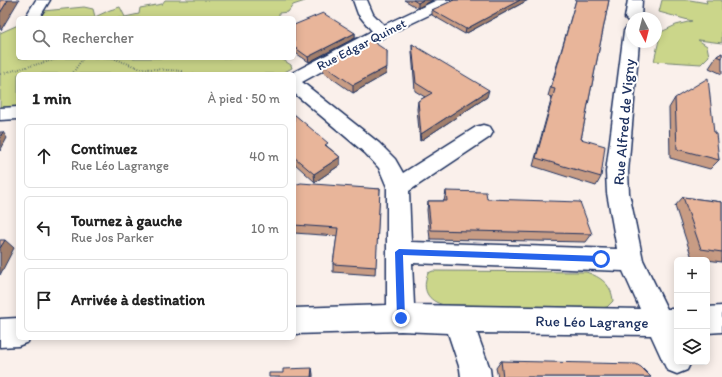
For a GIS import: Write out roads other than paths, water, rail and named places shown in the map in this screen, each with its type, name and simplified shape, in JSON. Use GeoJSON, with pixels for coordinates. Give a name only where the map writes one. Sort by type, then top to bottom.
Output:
{"type":"FeatureCollection","features":[{"type":"Feature","properties":{"kind":"street"},"geometry":{"type":"LineString","coordinates":[[33,16],[43,0]]}},
{"type":"Feature","properties":{"kind":"street"},"geometry":{"type":"LineString","coordinates":[[360,0],[364,14],[370,22],[383,32]]}},
{"type":"Feature","properties":{"kind":"street","name":"Rue Edgar Quinet"},"geometry":{"type":"LineString","coordinates":[[296,78],[383,32],[449,0]]}},
{"type":"Feature","properties":{"kind":"street"},"geometry":{"type":"LineString","coordinates":[[634,12],[635,0]]}},
{"type":"Feature","properties":{"kind":"street","name":"Rue Alfred de Vigny"},"geometry":{"type":"LineString","coordinates":[[630,48],[617,172],[618,193],[626,242],[631,260]]}},
{"type":"Feature","properties":{"kind":"street"},"geometry":{"type":"LineString","coordinates":[[296,86],[372,148],[388,164],[398,187],[401,318]]}},
{"type":"Feature","properties":{"kind":"street"},"geometry":{"type":"LineString","coordinates":[[0,114],[16,112]]}},
{"type":"Feature","properties":{"kind":"street"},"geometry":{"type":"LineString","coordinates":[[398,187],[483,132]]}},
{"type":"Feature","properties":{"kind":"street"},"geometry":{"type":"LineString","coordinates":[[399,252],[631,260]]}},
{"type":"Feature","properties":{"kind":"street","name":"Rue Léo Lagrange"},"geometry":{"type":"LineString","coordinates":[[631,260],[669,323]]}},
{"type":"Feature","properties":{"kind":"street","name":"Rue Léo Lagrange"},"geometry":{"type":"LineString","coordinates":[[296,321],[401,318],[669,323]]}},
{"type":"Feature","properties":{"kind":"street"},"geometry":{"type":"LineString","coordinates":[[710,320],[722,319]]}},
{"type":"Feature","properties":{"kind":"street"},"geometry":{"type":"LineString","coordinates":[[458,320],[475,369],[476,377]]}},
{"type":"Feature","properties":{"kind":"street"},"geometry":{"type":"LineString","coordinates":[[669,323],[674,347]]}},
{"type":"Feature","properties":{"kind":"street"},"geometry":{"type":"LineString","coordinates":[[0,332],[16,332]]}},
{"type":"Feature","properties":{"kind":"street"},"geometry":{"type":"LineString","coordinates":[[679,365],[684,377]]}}]}
